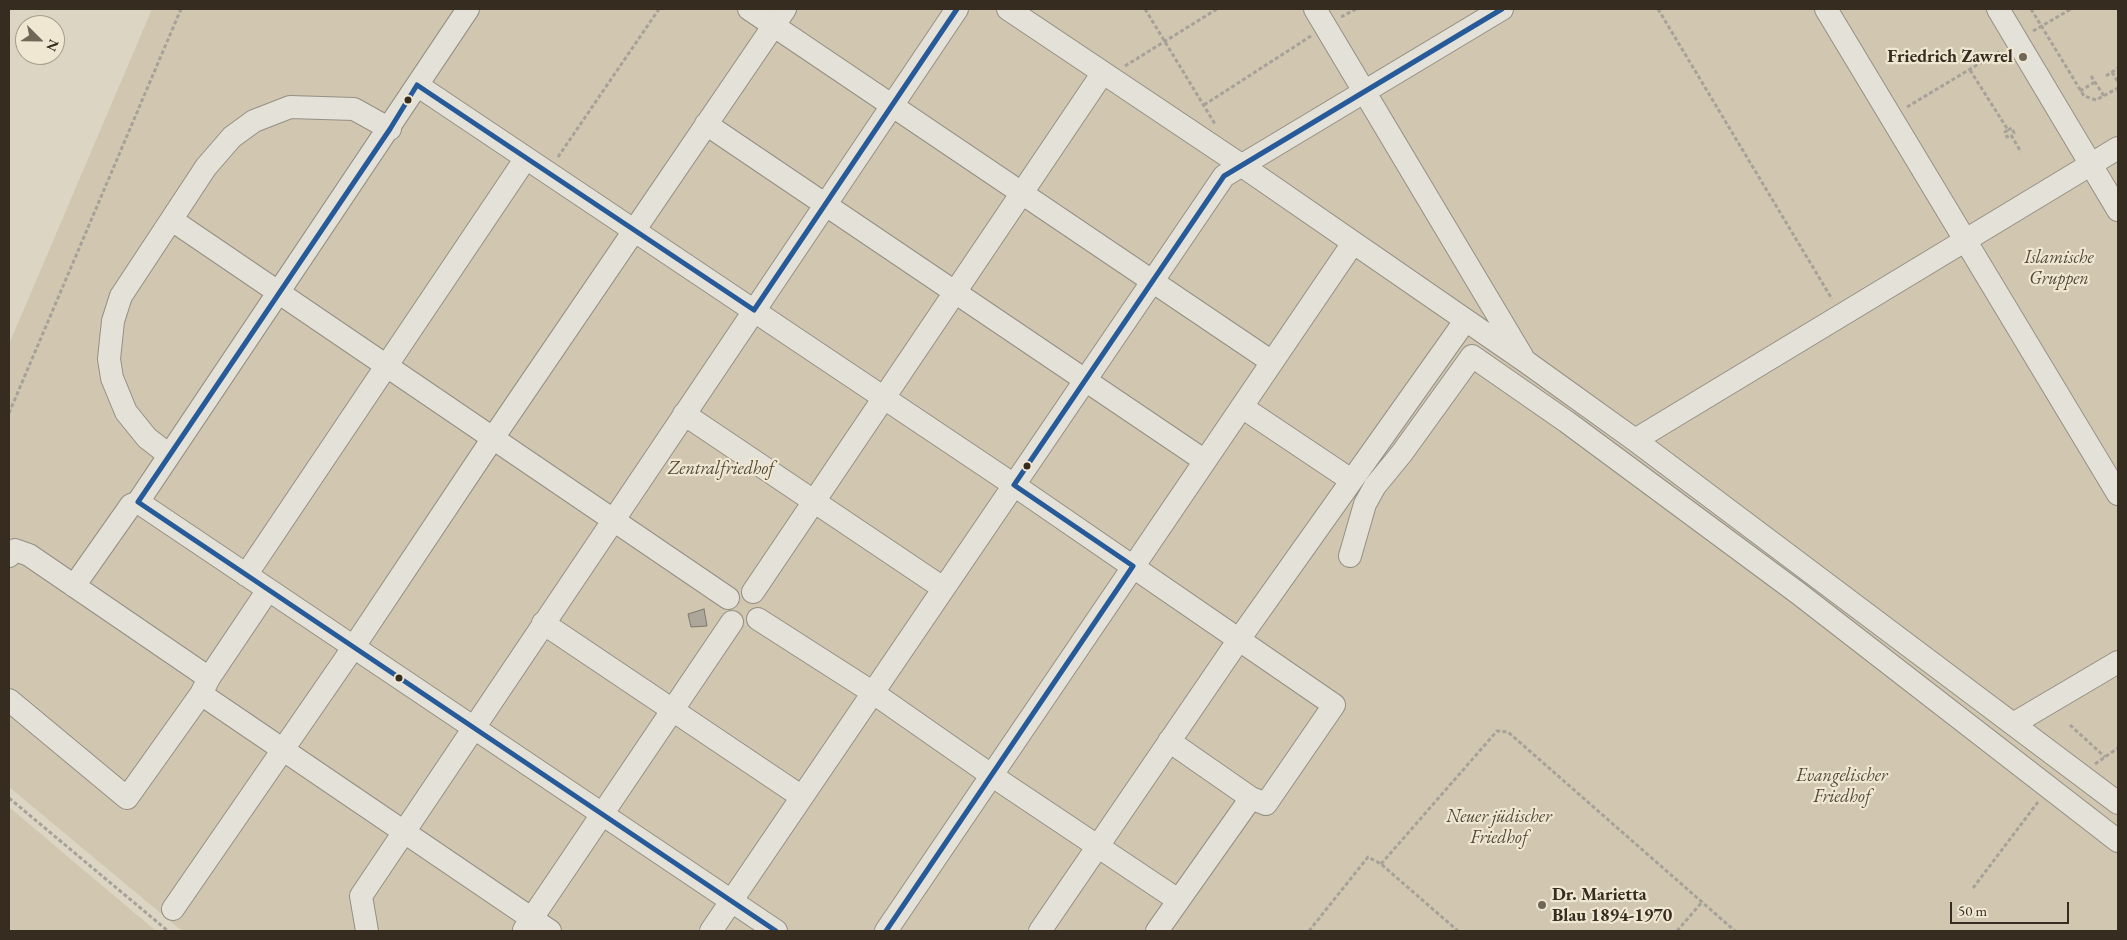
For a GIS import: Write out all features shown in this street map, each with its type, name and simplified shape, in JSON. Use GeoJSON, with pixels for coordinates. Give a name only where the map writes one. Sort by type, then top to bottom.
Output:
{"type":"FeatureCollection","features":[{"type":"Feature","properties":{"kind":"lane"},"geometry":{"type":"LineString","coordinates":[[74,586],[131,505],[138,502],[468,9]]}},
{"type":"Feature","properties":{"kind":"lane"},"geometry":{"type":"LineString","coordinates":[[749,9],[779,17],[891,106],[1150,282],[1272,362]]}},
{"type":"Feature","properties":{"kind":"lane"},"geometry":{"type":"LineString","coordinates":[[367,931],[361,896],[472,728],[957,9]]}},
{"type":"Feature","properties":{"kind":"lane"},"geometry":{"type":"LineString","coordinates":[[1008,9],[1241,165],[1525,361],[1635,440],[2118,803]]}},
{"type":"Feature","properties":{"kind":"lane"},"geometry":{"type":"LineString","coordinates":[[711,931],[1150,282],[1224,176],[1502,9]]}},
{"type":"Feature","properties":{"kind":"lane"},"geometry":{"type":"LineString","coordinates":[[1826,9],[2118,494]]}},
{"type":"Feature","properties":{"kind":"lane"},"geometry":{"type":"LineString","coordinates":[[1998,9],[2118,210]]}},
{"type":"Feature","properties":{"kind":"lane"},"geometry":{"type":"LineString","coordinates":[[173,909],[353,648],[634,229],[779,17]]}},
{"type":"Feature","properties":{"kind":"lane"},"geometry":{"type":"LineString","coordinates":[[1321,18],[1525,361]]}},
{"type":"Feature","properties":{"kind":"lane"},"geometry":{"type":"LineString","coordinates":[[753,592],[1021,194],[1105,75]]}},
{"type":"Feature","properties":{"kind":"lane"},"geometry":{"type":"LineString","coordinates":[[416,85],[634,229],[1014,485],[1240,638],[1334,705],[1266,804],[1251,798],[1169,741]]}},
{"type":"Feature","properties":{"kind":"lane"},"geometry":{"type":"LineString","coordinates":[[169,455],[147,438],[126,412],[112,378],[109,359],[113,321],[122,296],[206,167],[232,138],[254,121],[290,106],[354,109],[390,128]]}},
{"type":"Feature","properties":{"kind":"lane"},"geometry":{"type":"LineString","coordinates":[[706,124],[1084,381],[1205,460]]}},
{"type":"Feature","properties":{"kind":"lane"},"geometry":{"type":"LineString","coordinates":[[1635,440],[2118,148]]}},
{"type":"Feature","properties":{"kind":"lane"},"geometry":{"type":"LineString","coordinates":[[246,575],[526,158]]}},
{"type":"Feature","properties":{"kind":"lane"},"geometry":{"type":"LineString","coordinates":[[172,220],[278,294],[728,598]]}},
{"type":"Feature","properties":{"kind":"lane"},"geometry":{"type":"LineString","coordinates":[[886,931],[1353,243]]}},
{"type":"Feature","properties":{"kind":"lane"},"geometry":{"type":"LineString","coordinates":[[1040,931],[1240,638],[1465,321]]}},
{"type":"Feature","properties":{"kind":"lane"},"geometry":{"type":"LineString","coordinates":[[1350,556],[1364,504],[1375,486],[1402,453],[1472,356],[1566,422],[1798,593],[2118,841]]}},
{"type":"Feature","properties":{"kind":"lane"},"geometry":{"type":"LineString","coordinates":[[1242,407],[1351,480]]}},
{"type":"Feature","properties":{"kind":"lane"},"geometry":{"type":"LineString","coordinates":[[684,414],[944,588]]}},
{"type":"Feature","properties":{"kind":"lane"},"geometry":{"type":"LineString","coordinates":[[138,502],[776,931]]}},
{"type":"Feature","properties":{"kind":"lane"},"geometry":{"type":"LineString","coordinates":[[9,556],[15,550],[29,555],[74,586],[205,686],[283,750],[403,832],[528,925],[550,931]]}},
{"type":"Feature","properties":{"kind":"lane"},"geometry":{"type":"LineString","coordinates":[[9,700],[127,798],[205,686],[268,590]]}},
{"type":"Feature","properties":{"kind":"lane"},"geometry":{"type":"LineString","coordinates":[[736,590],[753,592],[758,596],[762,607],[758,619],[749,625],[737,625],[732,622],[726,613],[728,598],[736,590]]}},
{"type":"Feature","properties":{"kind":"lane"},"geometry":{"type":"LineString","coordinates":[[758,619],[872,692],[991,775],[1178,900]]}},
{"type":"Feature","properties":{"kind":"lane"},"geometry":{"type":"LineString","coordinates":[[528,925],[732,622]]}},
{"type":"Feature","properties":{"kind":"lane"},"geometry":{"type":"LineString","coordinates":[[543,623],[674,709],[802,797]]}},
{"type":"Feature","properties":{"kind":"lane"},"geometry":{"type":"LineString","coordinates":[[2013,724],[2118,662]]}},
{"type":"Feature","properties":{"kind":"lane"},"geometry":{"type":"LineString","coordinates":[[1157,931],[1251,798]]}},
{"type":"Feature","properties":{"kind":"path"},"geometry":{"type":"LineString","coordinates":[[9,413],[181,9]]}},
{"type":"Feature","properties":{"kind":"path"},"geometry":{"type":"LineString","coordinates":[[547,173],[659,9]]}},
{"type":"Feature","properties":{"kind":"path"},"geometry":{"type":"LineString","coordinates":[[1145,9],[1219,130]]}},
{"type":"Feature","properties":{"kind":"path"},"geometry":{"type":"LineString","coordinates":[[1105,75],[1217,9]]}},
{"type":"Feature","properties":{"kind":"path"},"geometry":{"type":"LineString","coordinates":[[1204,105],[1321,18],[1356,9]]}},
{"type":"Feature","properties":{"kind":"path"},"geometry":{"type":"LineString","coordinates":[[1658,9],[1842,315]]}},
{"type":"Feature","properties":{"kind":"path"},"geometry":{"type":"LineString","coordinates":[[2031,9],[2080,90],[2089,99],[2096,100],[2118,88]]}},
{"type":"Feature","properties":{"kind":"path"},"geometry":{"type":"LineString","coordinates":[[1891,116],[2071,9]]}},
{"type":"Feature","properties":{"kind":"path"},"geometry":{"type":"LineString","coordinates":[[2106,76],[2118,68]]}},
{"type":"Feature","properties":{"kind":"path"},"geometry":{"type":"LineString","coordinates":[[1970,70],[2008,130],[2005,132],[2007,137],[2011,134],[2021,152]]}},
{"type":"Feature","properties":{"kind":"path"},"geometry":{"type":"LineString","coordinates":[[2112,72],[2118,82]]}},
{"type":"Feature","properties":{"kind":"path"},"geometry":{"type":"LineString","coordinates":[[2091,76],[2104,96]]}},
{"type":"Feature","properties":{"kind":"path"},"geometry":{"type":"LineString","coordinates":[[2080,90],[2095,82]]}},
{"type":"Feature","properties":{"kind":"path"},"geometry":{"type":"LineString","coordinates":[[2070,725],[2105,757]]}},
{"type":"Feature","properties":{"kind":"path"},"geometry":{"type":"LineString","coordinates":[[1381,864],[1497,730],[1508,732],[1734,931]]}},
{"type":"Feature","properties":{"kind":"path"},"geometry":{"type":"LineString","coordinates":[[2079,774],[2118,748]]}},
{"type":"Feature","properties":{"kind":"path"},"geometry":{"type":"LineString","coordinates":[[1973,888],[2049,788]]}},
{"type":"Feature","properties":{"kind":"path"},"geometry":{"type":"LineString","coordinates":[[9,798],[168,931]]}},
{"type":"Feature","properties":{"kind":"path"},"geometry":{"type":"LineString","coordinates":[[1309,931],[1368,857],[1381,864],[1458,931]]}},
{"type":"Feature","properties":{"kind":"path"},"geometry":{"type":"LineString","coordinates":[[1677,931],[1702,902]]}},
{"type":"Feature","properties":{"kind":"green space","name":"Zentralfriedhof"},"geometry":{"type":"Polygon","coordinates":[[[152,9],[2118,9],[2118,931],[182,931],[9,787],[9,344],[152,9]]]}},
{"type":"Feature","properties":{"kind":"green space"},"geometry":{"type":"Polygon","coordinates":[[[9,807],[156,931],[9,931],[9,807]]]}},
{"type":"Feature","properties":{"kind":"building"},"geometry":{"type":"Polygon","coordinates":[[[704,609],[707,626],[691,627],[688,614],[704,609]]]}},
{"type":"Feature","properties":{"kind":"transit line"},"geometry":{"type":"LineString","coordinates":[[776,931],[138,502],[390,129],[417,85],[754,310],[957,9]]}},
{"type":"Feature","properties":{"kind":"transit line"},"geometry":{"type":"LineString","coordinates":[[886,931],[1133,566],[1014,485],[1224,176],[1502,9]]}},
{"type":"Feature","properties":{"kind":"place","name":"Friedrich Zawrel"},"geometry":{"type":"Point","coordinates":[2023,57]}},
{"type":"Feature","properties":{"kind":"place","name":"Dr. Marietta Blau 1894-1970"},"geometry":{"type":"Point","coordinates":[1542,905]}},
{"type":"Feature","properties":{"kind":"park label","name":"Islamische Gruppen"},"geometry":{"type":"Point","coordinates":[2059,268]}},
{"type":"Feature","properties":{"kind":"park label","name":"Evangelischer Friedhof"},"geometry":{"type":"Point","coordinates":[1842,786]}},
{"type":"Feature","properties":{"kind":"park label","name":"Neuer jüdischer Friedhof"},"geometry":{"type":"Point","coordinates":[1499,828]}}]}
